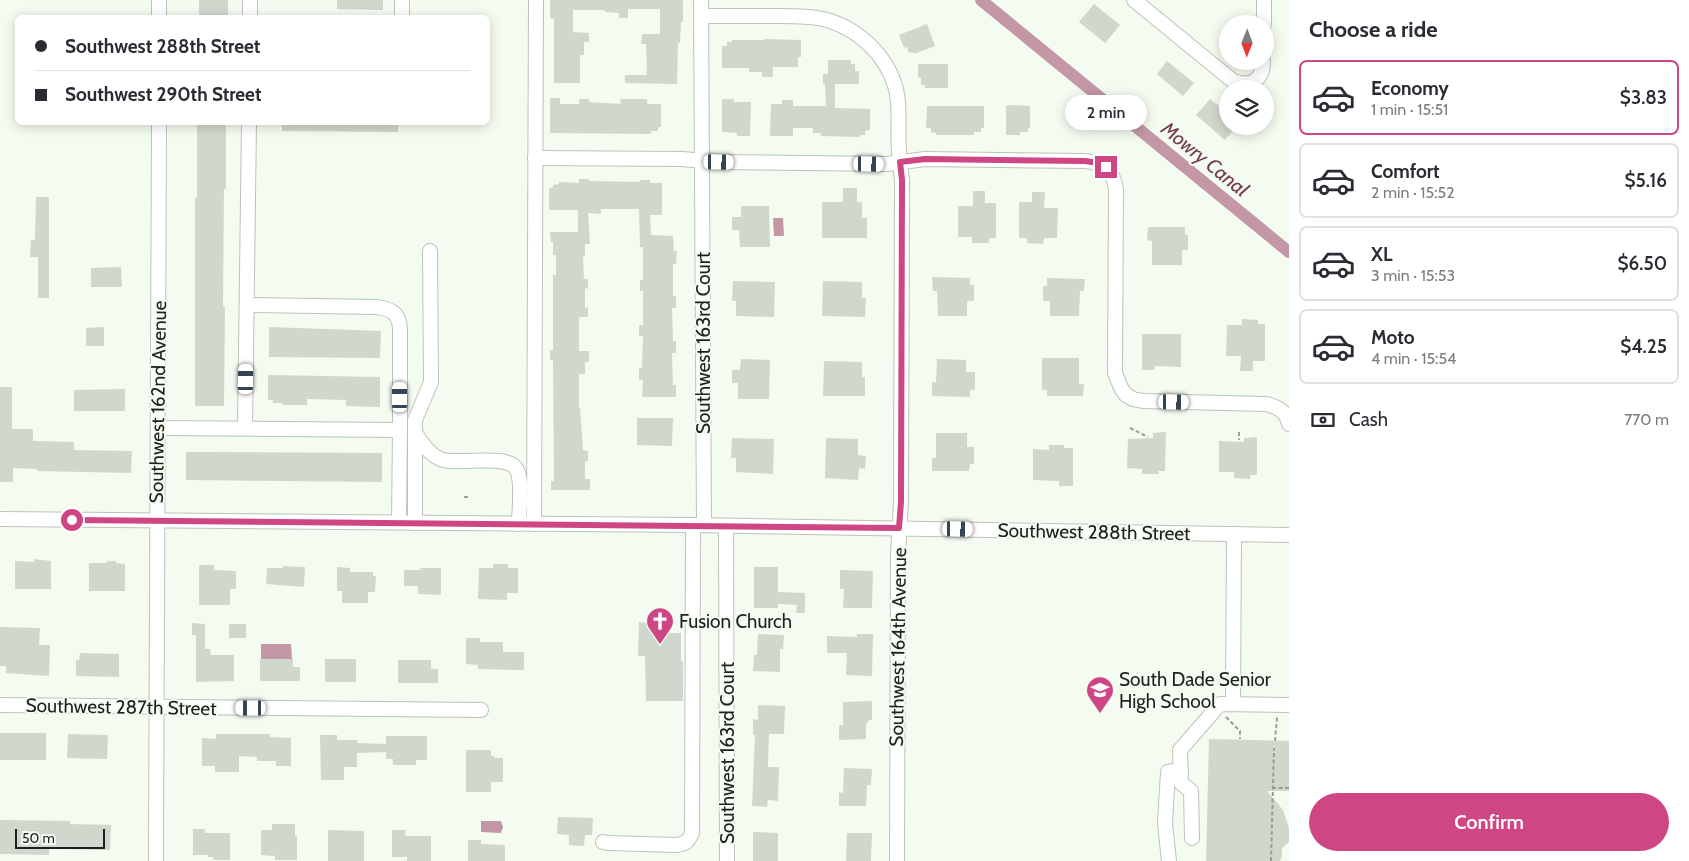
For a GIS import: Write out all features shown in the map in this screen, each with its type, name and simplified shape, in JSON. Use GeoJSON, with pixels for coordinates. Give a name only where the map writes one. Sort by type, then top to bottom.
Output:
{"type":"FeatureCollection","features":[{"type":"Feature","properties":{"kind":"street"},"geometry":{"type":"LineString","coordinates":[[159,0],[159,15]]}},
{"type":"Feature","properties":{"kind":"street"},"geometry":{"type":"LineString","coordinates":[[250,0],[250,15]]}},
{"type":"Feature","properties":{"kind":"street"},"geometry":{"type":"LineString","coordinates":[[402,0],[402,15]]}},
{"type":"Feature","properties":{"kind":"street"},"geometry":{"type":"LineString","coordinates":[[534,524],[536,0]]}},
{"type":"Feature","properties":{"kind":"street","name":"Southwest 163rd Court"},"geometry":{"type":"LineString","coordinates":[[603,842],[676,845],[685,844],[692,833],[702,160],[701,0]]}},
{"type":"Feature","properties":{"kind":"street"},"geometry":{"type":"LineString","coordinates":[[1134,0],[1219,70]]}},
{"type":"Feature","properties":{"kind":"street"},"geometry":{"type":"LineString","coordinates":[[1264,0],[1264,15]]}},
{"type":"Feature","properties":{"kind":"street","name":"Southwest 164th Avenue"},"geometry":{"type":"LineString","coordinates":[[701,16],[814,17],[839,24],[861,37],[885,62],[894,83],[898,105],[898,150],[902,190],[901,502],[896,747],[897,861]]}},
{"type":"Feature","properties":{"kind":"street"},"geometry":{"type":"LineString","coordinates":[[1220,70],[1233,81],[1243,83],[1254,81],[1262,73],[1262,70]]}},
{"type":"Feature","properties":{"kind":"street","name":"Southwest 162nd Avenue"},"geometry":{"type":"LineString","coordinates":[[156,861],[155,707],[159,125]]}},
{"type":"Feature","properties":{"kind":"street"},"geometry":{"type":"LineString","coordinates":[[246,428],[249,125]]}},
{"type":"Feature","properties":{"kind":"street"},"geometry":{"type":"LineString","coordinates":[[535,158],[887,164],[925,159],[1085,161],[1099,163],[1111,172],[1116,188],[1116,373],[1121,388],[1126,395],[1133,399],[1152,402],[1266,404],[1275,406],[1283,412],[1288,421]]}},
{"type":"Feature","properties":{"kind":"street"},"geometry":{"type":"LineString","coordinates":[[415,523],[415,420],[431,382],[430,252]]}},
{"type":"Feature","properties":{"kind":"street"},"geometry":{"type":"LineString","coordinates":[[247,305],[377,307],[388,309],[396,314],[400,329],[399,522]]}},
{"type":"Feature","properties":{"kind":"street"},"geometry":{"type":"LineString","coordinates":[[158,428],[400,430]]}},
{"type":"Feature","properties":{"kind":"street"},"geometry":{"type":"LineString","coordinates":[[416,434],[425,448],[441,460],[511,463],[517,469],[519,484],[518,524]]}},
{"type":"Feature","properties":{"kind":"street","name":"Southwest 288th Street"},"geometry":{"type":"LineString","coordinates":[[0,519],[698,525],[1289,535]]}},
{"type":"Feature","properties":{"kind":"street","name":"Southwest 163rd Court"},"geometry":{"type":"LineString","coordinates":[[726,526],[727,861]]}},
{"type":"Feature","properties":{"kind":"street"},"geometry":{"type":"LineString","coordinates":[[1228,708],[1234,534]]}},
{"type":"Feature","properties":{"kind":"street"},"geometry":{"type":"LineString","coordinates":[[1192,838],[1191,792],[1181,783],[1180,750],[1220,704],[1228,708],[1283,709]]}},
{"type":"Feature","properties":{"kind":"street","name":"Southwest 287th Street"},"geometry":{"type":"LineString","coordinates":[[0,706],[481,710]]}},
{"type":"Feature","properties":{"kind":"street"},"geometry":{"type":"LineString","coordinates":[[1169,861],[1165,823],[1168,772],[1181,770]]}},
{"type":"Feature","properties":{"kind":"path"},"geometry":{"type":"LineString","coordinates":[[1130,428],[1148,437]]}},
{"type":"Feature","properties":{"kind":"path"},"geometry":{"type":"LineString","coordinates":[[1239,432],[1239,440]]}},
{"type":"Feature","properties":{"kind":"path"},"geometry":{"type":"LineString","coordinates":[[464,497],[470,497]]}},
{"type":"Feature","properties":{"kind":"path"},"geometry":{"type":"LineString","coordinates":[[1228,708],[1240,731],[1240,739]]}},
{"type":"Feature","properties":{"kind":"path"},"geometry":{"type":"LineString","coordinates":[[1275,740],[1283,709]]}},
{"type":"Feature","properties":{"kind":"path"},"geometry":{"type":"LineString","coordinates":[[1271,861],[1274,748]]}},
{"type":"Feature","properties":{"kind":"path"},"geometry":{"type":"LineString","coordinates":[[1272,788],[1289,788]]}},
{"type":"Feature","properties":{"kind":"shaded area"},"geometry":{"type":"Polygon","coordinates":[[[773,218],[783,218],[784,236],[774,236],[773,218]]]}},
{"type":"Feature","properties":{"kind":"shaded area"},"geometry":{"type":"Polygon","coordinates":[[[261,644],[291,644],[292,659],[261,659],[261,644]]]}},
{"type":"Feature","properties":{"kind":"shaded area"},"geometry":{"type":"Polygon","coordinates":[[[481,821],[501,821],[503,827],[501,833],[481,832],[481,821]]]}},
{"type":"Feature","properties":{"kind":"building"},"geometry":{"type":"Polygon","coordinates":[[[199,0],[228,0],[228,15],[199,15],[199,0]]]}},
{"type":"Feature","properties":{"kind":"building"},"geometry":{"type":"Polygon","coordinates":[[[337,0],[383,0],[383,10],[337,9],[337,0]]]}},
{"type":"Feature","properties":{"kind":"building"},"geometry":{"type":"Polygon","coordinates":[[[550,0],[683,0],[683,22],[681,22],[680,43],[678,43],[677,84],[625,83],[625,75],[647,75],[646,44],[641,44],[642,34],[660,34],[660,9],[628,9],[628,18],[619,18],[619,13],[605,12],[605,10],[573,10],[573,32],[589,33],[589,42],[584,42],[584,55],[580,55],[580,83],[554,83],[554,19],[550,18],[550,0]]]}},
{"type":"Feature","properties":{"kind":"building"},"geometry":{"type":"Polygon","coordinates":[[[1094,4],[1120,25],[1105,43],[1079,22],[1094,4]]]}},
{"type":"Feature","properties":{"kind":"building"},"geometry":{"type":"Polygon","coordinates":[[[927,24],[935,46],[914,54],[913,52],[909,53],[907,47],[904,48],[899,35],[927,24]]]}},
{"type":"Feature","properties":{"kind":"building"},"geometry":{"type":"Polygon","coordinates":[[[732,40],[801,40],[801,57],[798,57],[798,67],[773,67],[773,77],[762,77],[762,72],[749,72],[749,68],[722,68],[722,46],[727,46],[727,42],[732,42],[732,40]]]}},
{"type":"Feature","properties":{"kind":"building"},"geometry":{"type":"Polygon","coordinates":[[[828,60],[851,60],[851,64],[855,64],[855,71],[859,71],[859,84],[835,84],[835,108],[870,109],[870,130],[865,131],[865,135],[860,135],[860,137],[821,136],[821,133],[813,133],[813,128],[793,128],[793,136],[770,136],[771,104],[782,104],[782,100],[793,100],[793,106],[826,106],[823,74],[828,74],[828,60]]]}},
{"type":"Feature","properties":{"kind":"building"},"geometry":{"type":"Polygon","coordinates":[[[1167,61],[1194,83],[1183,96],[1157,74],[1167,61]]]}},
{"type":"Feature","properties":{"kind":"building"},"geometry":{"type":"Polygon","coordinates":[[[918,64],[948,64],[948,88],[925,88],[925,85],[921,85],[921,78],[918,77],[918,64]]]}},
{"type":"Feature","properties":{"kind":"building"},"geometry":{"type":"Polygon","coordinates":[[[550,98],[560,98],[560,104],[579,104],[579,99],[589,99],[589,102],[621,104],[620,99],[647,99],[647,104],[661,104],[661,127],[658,127],[658,131],[651,131],[651,134],[550,133],[550,98]]]}},
{"type":"Feature","properties":{"kind":"building"},"geometry":{"type":"Polygon","coordinates":[[[722,99],[734,99],[734,102],[751,102],[750,136],[737,136],[737,133],[722,132],[722,99]]]}},
{"type":"Feature","properties":{"kind":"building"},"geometry":{"type":"Polygon","coordinates":[[[1210,99],[1219,106],[1219,135],[1196,115],[1210,99]]]}},
{"type":"Feature","properties":{"kind":"building"},"geometry":{"type":"Polygon","coordinates":[[[927,106],[984,106],[984,128],[981,128],[981,132],[974,132],[974,135],[936,135],[936,133],[931,132],[931,128],[926,128],[927,106]]]}},
{"type":"Feature","properties":{"kind":"building"},"geometry":{"type":"Polygon","coordinates":[[[1006,106],[1030,106],[1030,128],[1028,128],[1028,132],[1020,132],[1020,135],[1006,135],[1006,106]]]}},
{"type":"Feature","properties":{"kind":"building"},"geometry":{"type":"Polygon","coordinates":[[[197,125],[226,125],[223,307],[225,307],[224,406],[195,406],[195,198],[197,198],[197,125]]]}},
{"type":"Feature","properties":{"kind":"building"},"geometry":{"type":"Polygon","coordinates":[[[282,125],[398,125],[398,132],[282,131],[282,125]]]}},
{"type":"Feature","properties":{"kind":"building"},"geometry":{"type":"Polygon","coordinates":[[[1219,135],[1229,135],[1225,140],[1219,135]]]}},
{"type":"Feature","properties":{"kind":"building"},"geometry":{"type":"Polygon","coordinates":[[[579,179],[639,182],[640,180],[650,180],[650,183],[662,183],[662,215],[650,215],[651,235],[673,236],[674,251],[677,251],[676,264],[673,264],[673,296],[676,296],[676,308],[672,308],[673,341],[676,341],[676,353],[672,353],[673,385],[676,385],[676,397],[642,397],[643,380],[639,380],[639,368],[642,368],[643,336],[639,336],[639,325],[643,325],[643,291],[640,291],[640,280],[643,280],[643,247],[640,247],[639,209],[601,209],[601,214],[588,213],[590,244],[585,244],[585,256],[583,256],[584,279],[588,279],[588,289],[585,288],[585,308],[588,307],[588,317],[579,317],[579,351],[589,351],[589,362],[585,362],[585,374],[579,374],[579,408],[583,450],[588,451],[588,461],[585,461],[585,479],[590,479],[590,490],[551,490],[551,481],[554,481],[553,360],[550,360],[550,350],[553,350],[553,275],[556,275],[556,255],[553,255],[553,242],[551,242],[550,232],[578,232],[578,210],[549,210],[549,188],[553,188],[553,185],[559,184],[559,182],[579,183],[579,179]]]}},
{"type":"Feature","properties":{"kind":"building"},"geometry":{"type":"Polygon","coordinates":[[[843,188],[857,188],[857,202],[862,202],[862,218],[867,218],[867,238],[822,238],[822,202],[843,202],[843,188]]]}},
{"type":"Feature","properties":{"kind":"building"},"geometry":{"type":"Polygon","coordinates":[[[973,191],[985,191],[985,203],[996,203],[996,238],[989,238],[989,243],[972,243],[972,237],[958,237],[958,206],[973,206],[973,191]]]}},
{"type":"Feature","properties":{"kind":"building"},"geometry":{"type":"Polygon","coordinates":[[[1032,192],[1045,192],[1044,208],[1058,208],[1057,238],[1044,238],[1043,244],[1027,243],[1027,238],[1019,238],[1019,202],[1032,202],[1032,192]]]}},
{"type":"Feature","properties":{"kind":"building"},"geometry":{"type":"Polygon","coordinates":[[[36,197],[49,197],[49,298],[38,298],[38,257],[30,257],[31,240],[35,240],[36,197]]]}},
{"type":"Feature","properties":{"kind":"building"},"geometry":{"type":"Polygon","coordinates":[[[741,206],[769,206],[770,247],[740,247],[739,230],[732,230],[732,217],[741,217],[741,206]]]}},
{"type":"Feature","properties":{"kind":"building"},"geometry":{"type":"Polygon","coordinates":[[[1148,227],[1185,227],[1185,235],[1188,235],[1188,250],[1182,250],[1182,265],[1152,265],[1152,241],[1147,240],[1148,227]]]}},
{"type":"Feature","properties":{"kind":"building"},"geometry":{"type":"Polygon","coordinates":[[[121,267],[122,287],[91,287],[91,268],[121,267]]]}},
{"type":"Feature","properties":{"kind":"building"},"geometry":{"type":"Polygon","coordinates":[[[932,277],[970,278],[970,285],[974,285],[974,301],[967,301],[967,316],[938,316],[937,291],[933,291],[932,277]]]}},
{"type":"Feature","properties":{"kind":"building"},"geometry":{"type":"Polygon","coordinates":[[[1047,278],[1085,279],[1084,291],[1080,291],[1079,316],[1050,316],[1050,301],[1043,301],[1043,286],[1047,286],[1047,278]]]}},
{"type":"Feature","properties":{"kind":"building"},"geometry":{"type":"Polygon","coordinates":[[[733,281],[775,282],[774,317],[736,316],[736,301],[732,301],[733,281]]]}},
{"type":"Feature","properties":{"kind":"building"},"geometry":{"type":"Polygon","coordinates":[[[823,281],[862,282],[862,298],[866,298],[865,317],[822,316],[823,281]]]}},
{"type":"Feature","properties":{"kind":"building"},"geometry":{"type":"Polygon","coordinates":[[[1242,319],[1258,320],[1258,324],[1265,324],[1265,361],[1253,361],[1253,371],[1240,371],[1241,356],[1226,356],[1227,325],[1242,325],[1242,319]]]}},
{"type":"Feature","properties":{"kind":"building"},"geometry":{"type":"Polygon","coordinates":[[[104,327],[104,346],[86,346],[86,328],[104,327]]]}},
{"type":"Feature","properties":{"kind":"building"},"geometry":{"type":"Polygon","coordinates":[[[269,327],[381,331],[380,358],[269,357],[269,327]]]}},
{"type":"Feature","properties":{"kind":"building"},"geometry":{"type":"Polygon","coordinates":[[[1142,334],[1181,334],[1181,367],[1155,366],[1154,370],[1142,370],[1142,334]]]}},
{"type":"Feature","properties":{"kind":"building"},"geometry":{"type":"Polygon","coordinates":[[[1042,358],[1079,358],[1079,384],[1084,384],[1083,396],[1047,396],[1047,390],[1042,390],[1042,358]]]}},
{"type":"Feature","properties":{"kind":"building"},"geometry":{"type":"Polygon","coordinates":[[[741,359],[770,360],[769,399],[738,399],[738,383],[732,383],[732,370],[740,370],[741,359]]]}},
{"type":"Feature","properties":{"kind":"building"},"geometry":{"type":"Polygon","coordinates":[[[937,359],[966,360],[966,372],[975,372],[975,390],[970,390],[970,397],[932,396],[932,382],[936,383],[937,359]]]}},
{"type":"Feature","properties":{"kind":"building"},"geometry":{"type":"Polygon","coordinates":[[[824,361],[862,362],[862,377],[865,377],[865,396],[823,396],[824,361]]]}},
{"type":"Feature","properties":{"kind":"building"},"geometry":{"type":"Polygon","coordinates":[[[268,375],[380,377],[380,407],[346,406],[346,400],[307,399],[307,405],[273,403],[273,400],[268,400],[268,375]]]}},
{"type":"Feature","properties":{"kind":"building"},"geometry":{"type":"Polygon","coordinates":[[[0,387],[12,387],[12,429],[33,429],[33,441],[74,442],[74,450],[132,451],[131,473],[37,471],[37,469],[13,468],[13,482],[0,482],[0,387]]]}},
{"type":"Feature","properties":{"kind":"building"},"geometry":{"type":"Polygon","coordinates":[[[125,389],[125,411],[74,411],[74,390],[125,389]]]}},
{"type":"Feature","properties":{"kind":"building"},"geometry":{"type":"Polygon","coordinates":[[[637,418],[673,418],[672,446],[637,445],[637,418]]]}},
{"type":"Feature","properties":{"kind":"building"},"geometry":{"type":"Polygon","coordinates":[[[1166,432],[1165,471],[1158,471],[1159,474],[1142,474],[1142,469],[1127,468],[1128,439],[1153,438],[1153,433],[1166,432]]]}},
{"type":"Feature","properties":{"kind":"building"},"geometry":{"type":"Polygon","coordinates":[[[936,433],[967,433],[967,447],[974,447],[974,464],[970,464],[969,471],[932,471],[932,458],[936,458],[936,433]]]}},
{"type":"Feature","properties":{"kind":"building"},"geometry":{"type":"Polygon","coordinates":[[[1257,437],[1257,475],[1250,475],[1250,479],[1234,478],[1234,472],[1219,472],[1219,441],[1244,442],[1244,438],[1257,437]]]}},
{"type":"Feature","properties":{"kind":"building"},"geometry":{"type":"Polygon","coordinates":[[[732,438],[774,439],[773,474],[736,472],[736,458],[731,458],[732,438]]]}},
{"type":"Feature","properties":{"kind":"building"},"geometry":{"type":"Polygon","coordinates":[[[826,438],[858,439],[858,455],[866,456],[865,469],[859,468],[858,480],[825,478],[826,438]]]}},
{"type":"Feature","properties":{"kind":"building"},"geometry":{"type":"Polygon","coordinates":[[[1049,445],[1064,445],[1064,448],[1073,448],[1073,486],[1059,486],[1059,481],[1033,480],[1033,449],[1049,450],[1049,445]]]}},
{"type":"Feature","properties":{"kind":"building"},"geometry":{"type":"Polygon","coordinates":[[[186,452],[382,453],[382,482],[186,480],[186,452]]]}},
{"type":"Feature","properties":{"kind":"building"},"geometry":{"type":"Polygon","coordinates":[[[34,559],[51,561],[51,589],[15,589],[15,561],[34,562],[34,559]]]}},
{"type":"Feature","properties":{"kind":"building"},"geometry":{"type":"Polygon","coordinates":[[[107,561],[125,564],[125,591],[89,591],[89,563],[107,563],[107,561]]]}},
{"type":"Feature","properties":{"kind":"building"},"geometry":{"type":"Polygon","coordinates":[[[493,564],[508,564],[508,568],[518,568],[518,593],[507,593],[507,600],[478,599],[479,568],[493,568],[493,564]]]}},
{"type":"Feature","properties":{"kind":"building"},"geometry":{"type":"Polygon","coordinates":[[[199,565],[214,565],[214,570],[236,571],[236,589],[230,589],[230,605],[199,605],[199,565]]]}},
{"type":"Feature","properties":{"kind":"building"},"geometry":{"type":"Polygon","coordinates":[[[283,566],[305,567],[304,587],[266,584],[267,568],[283,568],[283,566]]]}},
{"type":"Feature","properties":{"kind":"building"},"geometry":{"type":"Polygon","coordinates":[[[337,567],[350,568],[350,572],[373,572],[373,576],[376,576],[375,592],[368,592],[368,603],[342,603],[342,591],[337,591],[337,567]]]}},
{"type":"Feature","properties":{"kind":"building"},"geometry":{"type":"Polygon","coordinates":[[[754,567],[778,567],[778,592],[805,593],[805,613],[796,613],[797,605],[778,604],[778,608],[754,608],[754,567]]]}},
{"type":"Feature","properties":{"kind":"building"},"geometry":{"type":"Polygon","coordinates":[[[420,568],[441,568],[441,595],[418,594],[418,586],[404,586],[404,570],[421,570],[420,568]]]}},
{"type":"Feature","properties":{"kind":"building"},"geometry":{"type":"Polygon","coordinates":[[[840,570],[873,571],[872,608],[843,608],[844,589],[840,589],[840,570]]]}},
{"type":"Feature","properties":{"kind":"building"},"geometry":{"type":"Polygon","coordinates":[[[639,622],[660,623],[660,633],[681,633],[683,701],[646,701],[645,656],[638,656],[639,622]]]}},
{"type":"Feature","properties":{"kind":"building"},"geometry":{"type":"Polygon","coordinates":[[[192,623],[205,624],[205,649],[210,649],[211,655],[234,655],[234,681],[196,682],[196,635],[192,635],[192,623]]]}},
{"type":"Feature","properties":{"kind":"building"},"geometry":{"type":"Polygon","coordinates":[[[229,624],[246,624],[246,638],[229,638],[229,624]]]}},
{"type":"Feature","properties":{"kind":"building"},"geometry":{"type":"Polygon","coordinates":[[[0,627],[40,628],[39,645],[50,645],[49,676],[6,673],[6,666],[0,666],[0,627]]]}},
{"type":"Feature","properties":{"kind":"building"},"geometry":{"type":"Polygon","coordinates":[[[758,634],[784,635],[783,649],[780,649],[780,672],[753,671],[754,655],[757,655],[758,634]]]}},
{"type":"Feature","properties":{"kind":"building"},"geometry":{"type":"Polygon","coordinates":[[[857,634],[873,634],[872,676],[846,675],[847,653],[827,653],[827,636],[857,637],[857,634]]]}},
{"type":"Feature","properties":{"kind":"building"},"geometry":{"type":"Polygon","coordinates":[[[466,638],[480,638],[480,642],[503,642],[503,652],[524,652],[524,670],[478,669],[478,665],[466,664],[466,638]]]}},
{"type":"Feature","properties":{"kind":"building"},"geometry":{"type":"Polygon","coordinates":[[[80,653],[119,654],[119,677],[76,676],[76,660],[79,660],[80,653]]]}},
{"type":"Feature","properties":{"kind":"building"},"geometry":{"type":"Polygon","coordinates":[[[260,659],[293,659],[293,667],[300,667],[300,681],[260,681],[260,659]]]}},
{"type":"Feature","properties":{"kind":"building"},"geometry":{"type":"Polygon","coordinates":[[[325,659],[356,659],[356,682],[325,682],[325,659]]]}},
{"type":"Feature","properties":{"kind":"building"},"geometry":{"type":"Polygon","coordinates":[[[398,660],[431,660],[431,669],[438,669],[438,683],[398,683],[398,660]]]}},
{"type":"Feature","properties":{"kind":"building"},"geometry":{"type":"Polygon","coordinates":[[[872,701],[872,720],[868,720],[868,723],[866,723],[866,739],[839,740],[839,725],[843,725],[843,702],[872,701]]]}},
{"type":"Feature","properties":{"kind":"building"},"geometry":{"type":"Polygon","coordinates":[[[758,705],[785,706],[784,734],[769,734],[768,767],[779,767],[778,801],[768,800],[767,807],[752,806],[755,735],[753,735],[753,719],[758,720],[758,705]]]}},
{"type":"Feature","properties":{"kind":"building"},"geometry":{"type":"Polygon","coordinates":[[[0,733],[46,733],[46,760],[0,760],[0,733]]]}},
{"type":"Feature","properties":{"kind":"building"},"geometry":{"type":"Polygon","coordinates":[[[68,734],[108,735],[107,759],[67,758],[68,734]]]}},
{"type":"Feature","properties":{"kind":"building"},"geometry":{"type":"Polygon","coordinates":[[[216,734],[270,734],[270,737],[291,738],[291,766],[276,766],[276,761],[257,761],[257,757],[239,756],[239,772],[215,772],[215,766],[202,766],[202,738],[216,739],[216,734]]]}},
{"type":"Feature","properties":{"kind":"building"},"geometry":{"type":"Polygon","coordinates":[[[320,735],[337,735],[337,740],[357,740],[357,743],[386,744],[386,736],[427,736],[427,760],[416,760],[416,765],[393,765],[393,759],[386,759],[386,752],[357,753],[357,767],[344,767],[344,780],[321,780],[320,735]]]}},
{"type":"Feature","properties":{"kind":"building"},"geometry":{"type":"Polygon","coordinates":[[[1209,739],[1289,741],[1289,791],[1267,791],[1283,810],[1289,828],[1289,842],[1282,848],[1280,861],[1206,861],[1209,739]]]}},
{"type":"Feature","properties":{"kind":"building"},"geometry":{"type":"Polygon","coordinates":[[[466,750],[491,750],[491,756],[494,756],[494,758],[503,758],[503,782],[491,782],[491,792],[466,792],[466,750]]]}},
{"type":"Feature","properties":{"kind":"building"},"geometry":{"type":"Polygon","coordinates":[[[844,768],[872,769],[871,785],[867,785],[866,806],[839,806],[839,792],[843,793],[844,768]]]}},
{"type":"Feature","properties":{"kind":"building"},"geometry":{"type":"Polygon","coordinates":[[[558,817],[593,818],[592,835],[585,835],[584,846],[569,845],[569,835],[557,834],[558,817]]]}},
{"type":"Feature","properties":{"kind":"building"},"geometry":{"type":"Polygon","coordinates":[[[0,820],[70,821],[70,824],[111,825],[110,850],[49,849],[49,855],[0,854],[0,820]]]}},
{"type":"Feature","properties":{"kind":"building"},"geometry":{"type":"Polygon","coordinates":[[[272,824],[295,824],[297,860],[275,860],[275,856],[261,855],[261,830],[272,830],[272,824]]]}},
{"type":"Feature","properties":{"kind":"building"},"geometry":{"type":"Polygon","coordinates":[[[193,829],[205,829],[205,833],[230,833],[230,860],[213,860],[213,857],[208,857],[208,855],[193,855],[193,829]]]}},
{"type":"Feature","properties":{"kind":"building"},"geometry":{"type":"Polygon","coordinates":[[[328,830],[364,831],[364,861],[328,861],[328,830]]]}},
{"type":"Feature","properties":{"kind":"building"},"geometry":{"type":"Polygon","coordinates":[[[392,830],[406,830],[405,836],[431,836],[431,861],[407,861],[407,857],[392,857],[392,830]]]}},
{"type":"Feature","properties":{"kind":"building"},"geometry":{"type":"Polygon","coordinates":[[[753,832],[778,833],[778,861],[753,861],[753,832]]]}},
{"type":"Feature","properties":{"kind":"building"},"geometry":{"type":"Polygon","coordinates":[[[847,833],[872,833],[871,861],[846,861],[847,833]]]}},
{"type":"Feature","properties":{"kind":"building"},"geometry":{"type":"Polygon","coordinates":[[[468,840],[481,840],[481,844],[505,845],[505,861],[468,861],[468,840]]]}},
{"type":"Feature","properties":{"kind":"waterway","name":"Mowry Canal"},"geometry":{"type":"LineString","coordinates":[[981,0],[1289,252]]}},
{"type":"Feature","properties":{"kind":"place","name":"Fusion Church"},"geometry":{"type":"Point","coordinates":[660,645]}},
{"type":"Feature","properties":{"kind":"place","name":"South Dade Senior High School"},"geometry":{"type":"Point","coordinates":[1100,714]}},
{"type":"Feature","properties":{"kind":"route"},"geometry":{"type":"LineString","coordinates":[[72,520],[899,528],[901,502],[902,308],[902,180],[900,162],[925,159],[1085,161],[1099,163],[1106,167]]}}]}
